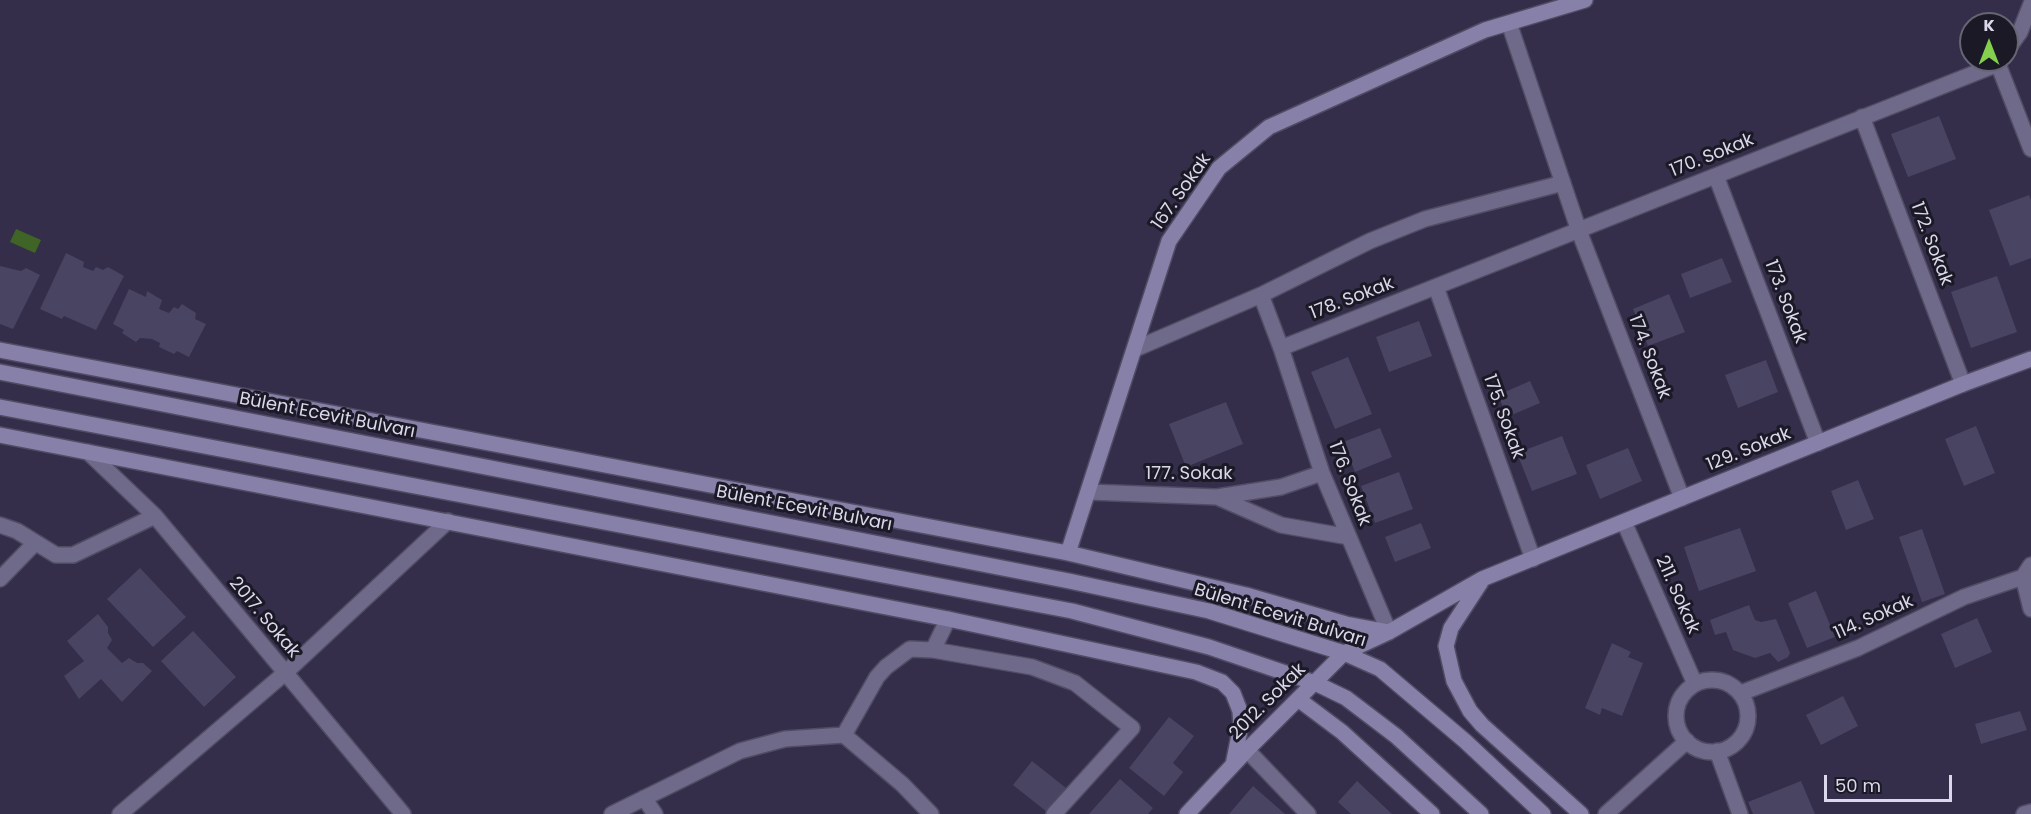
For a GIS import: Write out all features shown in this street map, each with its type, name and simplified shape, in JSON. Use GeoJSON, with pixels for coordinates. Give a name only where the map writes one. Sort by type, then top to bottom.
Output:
{"type":"FeatureCollection","features":[{"type":"Feature","properties":{"kind":"street","name":"167. Sokak"},"geometry":{"type":"LineString","coordinates":[[1068,553],[1169,241],[1219,168],[1269,127],[1485,30],[1561,3],[1585,0]]}},
{"type":"Feature","properties":{"kind":"street"},"geometry":{"type":"LineString","coordinates":[[2019,32],[2031,4]]}},
{"type":"Feature","properties":{"kind":"street","name":"174. Sokak"},"geometry":{"type":"LineString","coordinates":[[1509,23],[1579,231],[1682,498]]}},
{"type":"Feature","properties":{"kind":"street","name":"170. Sokak"},"geometry":{"type":"LineString","coordinates":[[1436,287],[1974,72]]}},
{"type":"Feature","properties":{"kind":"street"},"geometry":{"type":"LineString","coordinates":[[2003,72],[2031,149]]}},
{"type":"Feature","properties":{"kind":"street","name":"172. Sokak"},"geometry":{"type":"LineString","coordinates":[[1862,117],[1963,384]]}},
{"type":"Feature","properties":{"kind":"street","name":"173. Sokak"},"geometry":{"type":"LineString","coordinates":[[1716,176],[1818,443]]}},
{"type":"Feature","properties":{"kind":"street"},"geometry":{"type":"LineString","coordinates":[[1135,349],[1261,296],[1370,241],[1425,219],[1563,183]]}},
{"type":"Feature","properties":{"kind":"street","name":"178. Sokak"},"geometry":{"type":"LineString","coordinates":[[1281,348],[1436,287]]}},
{"type":"Feature","properties":{"kind":"street","name":"175. Sokak"},"geometry":{"type":"LineString","coordinates":[[1436,287],[1533,559]]}},
{"type":"Feature","properties":{"kind":"street","name":"176. Sokak"},"geometry":{"type":"LineString","coordinates":[[1261,296],[1281,348],[1322,473],[1389,632]]}},
{"type":"Feature","properties":{"kind":"street"},"geometry":{"type":"LineString","coordinates":[[0,350],[1068,553],[1246,595],[1346,624],[1389,632]]}},
{"type":"Feature","properties":{"kind":"street","name":"129. Sokak"},"geometry":{"type":"LineString","coordinates":[[1389,632],[1482,579],[1963,384],[2031,359]]}},
{"type":"Feature","properties":{"kind":"street","name":"Bülent Ecevit Bulvarı"},"geometry":{"type":"LineString","coordinates":[[0,372],[1069,581],[1209,611],[1344,653],[1380,669],[1465,741],[1543,814]]}},
{"type":"Feature","properties":{"kind":"street"},"geometry":{"type":"LineString","coordinates":[[0,407],[1072,611],[1209,647],[1315,683],[1346,698],[1396,736],[1481,814]]}},
{"type":"Feature","properties":{"kind":"street"},"geometry":{"type":"LineString","coordinates":[[0,435],[948,619],[1196,672],[1222,682],[1233,693],[1240,711],[1241,725],[1233,765]]}},
{"type":"Feature","properties":{"kind":"street","name":"2017. Sokak"},"geometry":{"type":"LineString","coordinates":[[88,452],[155,516],[403,814]]}},
{"type":"Feature","properties":{"kind":"street","name":"177. Sokak"},"geometry":{"type":"LineString","coordinates":[[1089,492],[1217,497],[1281,487],[1322,473]]}},
{"type":"Feature","properties":{"kind":"street"},"geometry":{"type":"LineString","coordinates":[[1217,497],[1281,525],[1349,537]]}},
{"type":"Feature","properties":{"kind":"street"},"geometry":{"type":"LineString","coordinates":[[0,525],[17,531],[34,544],[56,555],[73,555],[155,516]]}},
{"type":"Feature","properties":{"kind":"street"},"geometry":{"type":"LineString","coordinates":[[120,814],[285,673],[448,521]]}},
{"type":"Feature","properties":{"kind":"street","name":"211. Sokak"},"geometry":{"type":"LineString","coordinates":[[1624,522],[1695,684]]}},
{"type":"Feature","properties":{"kind":"street"},"geometry":{"type":"LineString","coordinates":[[0,579],[34,544]]}},
{"type":"Feature","properties":{"kind":"street"},"geometry":{"type":"LineString","coordinates":[[2027,571],[2031,609]]}},
{"type":"Feature","properties":{"kind":"street","name":"114. Sokak"},"geometry":{"type":"LineString","coordinates":[[1741,693],[1858,648],[1964,597],[2027,571]]}},
{"type":"Feature","properties":{"kind":"street"},"geometry":{"type":"LineString","coordinates":[[1482,579],[1451,628],[1446,646],[1454,681],[1470,711],[1482,725],[1581,814]]}},
{"type":"Feature","properties":{"kind":"street"},"geometry":{"type":"LineString","coordinates":[[933,650],[948,619]]}},
{"type":"Feature","properties":{"kind":"street","name":"2012. Sokak"},"geometry":{"type":"LineString","coordinates":[[1187,814],[1344,653],[1389,632]]}},
{"type":"Feature","properties":{"kind":"street"},"geometry":{"type":"LineString","coordinates":[[844,735],[867,692],[886,667],[910,649],[933,650],[1032,667],[1075,683],[1132,728],[1054,814]]}},
{"type":"Feature","properties":{"kind":"street"},"geometry":{"type":"LineString","coordinates":[[1703,681],[1720,681],[1728,683],[1741,693],[1748,708],[1748,717],[1744,733],[1733,745],[1717,751],[1701,750],[1687,741],[1678,726],[1677,710],[1683,695],[1695,684],[1703,681]]}},
{"type":"Feature","properties":{"kind":"street"},"geometry":{"type":"LineString","coordinates":[[1298,699],[1342,732],[1432,814]]}},
{"type":"Feature","properties":{"kind":"street"},"geometry":{"type":"LineString","coordinates":[[1465,741],[1482,725]]}},
{"type":"Feature","properties":{"kind":"street"},"geometry":{"type":"LineString","coordinates":[[612,814],[740,751],[785,739],[844,735],[902,784],[931,814]]}},
{"type":"Feature","properties":{"kind":"street"},"geometry":{"type":"LineString","coordinates":[[1606,814],[1687,741]]}},
{"type":"Feature","properties":{"kind":"street"},"geometry":{"type":"LineString","coordinates":[[1247,750],[1308,814]]}},
{"type":"Feature","properties":{"kind":"street"},"geometry":{"type":"LineString","coordinates":[[1717,751],[1740,814]]}},
{"type":"Feature","properties":{"kind":"street"},"geometry":{"type":"LineString","coordinates":[[644,798],[656,814]]}},
{"type":"Feature","properties":{"kind":"street"},"geometry":{"type":"LineString","coordinates":[[2024,814],[2031,812]]}},
{"type":"Feature","properties":{"kind":"shaded area"},"geometry":{"type":"Polygon","coordinates":[[[16,229],[41,240],[35,253],[10,242],[16,229]]]}},
{"type":"Feature","properties":{"kind":"building"},"geometry":{"type":"Polygon","coordinates":[[[1939,116],[1956,159],[1908,177],[1891,134],[1939,116]]]}},
{"type":"Feature","properties":{"kind":"building"},"geometry":{"type":"Polygon","coordinates":[[[2029,195],[2031,200],[2031,258],[2010,266],[1989,210],[2029,195]]]}},
{"type":"Feature","properties":{"kind":"building"},"geometry":{"type":"Polygon","coordinates":[[[66,253],[84,262],[83,267],[93,271],[96,267],[103,270],[108,267],[124,276],[96,330],[64,316],[62,319],[40,309],[66,253]]]}},
{"type":"Feature","properties":{"kind":"building"},"geometry":{"type":"Polygon","coordinates":[[[1722,258],[1732,282],[1690,298],[1681,274],[1722,258]]]}},
{"type":"Feature","properties":{"kind":"building"},"geometry":{"type":"Polygon","coordinates":[[[0,266],[21,271],[26,268],[40,275],[13,329],[0,324],[0,266]]]}},
{"type":"Feature","properties":{"kind":"building"},"geometry":{"type":"Polygon","coordinates":[[[1997,276],[2017,332],[1971,348],[1951,292],[1997,276]]]}},
{"type":"Feature","properties":{"kind":"building"},"geometry":{"type":"Polygon","coordinates":[[[129,289],[146,297],[147,291],[162,300],[159,309],[169,313],[174,307],[178,309],[182,304],[196,313],[195,319],[206,324],[189,357],[177,351],[174,354],[159,347],[160,343],[152,339],[140,338],[136,342],[122,333],[124,330],[113,324],[129,289]]]}},
{"type":"Feature","properties":{"kind":"building"},"geometry":{"type":"Polygon","coordinates":[[[1669,294],[1685,332],[1648,346],[1633,309],[1669,294]]]}},
{"type":"Feature","properties":{"kind":"building"},"geometry":{"type":"Polygon","coordinates":[[[1419,321],[1432,356],[1389,372],[1376,337],[1419,321]]]}},
{"type":"Feature","properties":{"kind":"building"},"geometry":{"type":"Polygon","coordinates":[[[1348,357],[1372,414],[1335,429],[1311,372],[1348,357]]]}},
{"type":"Feature","properties":{"kind":"building"},"geometry":{"type":"Polygon","coordinates":[[[1766,360],[1778,392],[1738,408],[1725,375],[1766,360]]]}},
{"type":"Feature","properties":{"kind":"building"},"geometry":{"type":"Polygon","coordinates":[[[1530,381],[1540,403],[1507,417],[1498,395],[1530,381]]]}},
{"type":"Feature","properties":{"kind":"building"},"geometry":{"type":"Polygon","coordinates":[[[1226,402],[1243,444],[1186,467],[1169,424],[1226,402]]]}},
{"type":"Feature","properties":{"kind":"building"},"geometry":{"type":"Polygon","coordinates":[[[1976,426],[1995,473],[1964,486],[1945,439],[1976,426]]]}},
{"type":"Feature","properties":{"kind":"building"},"geometry":{"type":"Polygon","coordinates":[[[1380,428],[1392,457],[1355,472],[1343,442],[1380,428]]]}},
{"type":"Feature","properties":{"kind":"building"},"geometry":{"type":"Polygon","coordinates":[[[1562,436],[1577,474],[1532,491],[1517,453],[1562,436]]]}},
{"type":"Feature","properties":{"kind":"building"},"geometry":{"type":"Polygon","coordinates":[[[1628,448],[1642,481],[1600,499],[1586,465],[1628,448]]]}},
{"type":"Feature","properties":{"kind":"building"},"geometry":{"type":"Polygon","coordinates":[[[1399,472],[1413,509],[1375,523],[1361,486],[1399,472]]]}},
{"type":"Feature","properties":{"kind":"building"},"geometry":{"type":"Polygon","coordinates":[[[1858,480],[1874,519],[1846,530],[1831,491],[1858,480]]]}},
{"type":"Feature","properties":{"kind":"building"},"geometry":{"type":"Polygon","coordinates":[[[1421,523],[1431,548],[1395,562],[1385,537],[1421,523]]]}},
{"type":"Feature","properties":{"kind":"building"},"geometry":{"type":"Polygon","coordinates":[[[1740,528],[1756,571],[1699,591],[1684,547],[1740,528]]]}},
{"type":"Feature","properties":{"kind":"building"},"geometry":{"type":"Polygon","coordinates":[[[1922,529],[1945,594],[1922,602],[1899,537],[1922,529]]]}},
{"type":"Feature","properties":{"kind":"building"},"geometry":{"type":"Polygon","coordinates":[[[140,568],[186,617],[153,647],[107,599],[140,568]]]}},
{"type":"Feature","properties":{"kind":"building"},"geometry":{"type":"Polygon","coordinates":[[[1816,591],[1835,637],[1807,648],[1788,603],[1816,591]]]}},
{"type":"Feature","properties":{"kind":"building"},"geometry":{"type":"Polygon","coordinates":[[[1749,605],[1755,620],[1761,622],[1776,619],[1790,653],[1788,657],[1778,662],[1770,653],[1755,658],[1733,650],[1726,632],[1715,635],[1710,620],[1749,605]]]}},
{"type":"Feature","properties":{"kind":"building"},"geometry":{"type":"Polygon","coordinates":[[[98,614],[108,627],[112,640],[107,648],[122,663],[129,658],[137,663],[143,663],[152,671],[122,702],[101,679],[79,699],[64,676],[84,661],[67,641],[98,614]]]}},
{"type":"Feature","properties":{"kind":"building"},"geometry":{"type":"Polygon","coordinates":[[[1977,618],[1992,652],[1955,668],[1941,634],[1977,618]]]}},
{"type":"Feature","properties":{"kind":"building"},"geometry":{"type":"Polygon","coordinates":[[[193,631],[236,677],[204,707],[161,661],[193,631]]]}},
{"type":"Feature","properties":{"kind":"building"},"geometry":{"type":"Polygon","coordinates":[[[1612,643],[1631,652],[1628,657],[1643,663],[1622,716],[1602,708],[1600,715],[1585,708],[1612,643]]]}},
{"type":"Feature","properties":{"kind":"building"},"geometry":{"type":"Polygon","coordinates":[[[1843,696],[1858,726],[1821,745],[1806,715],[1843,696]]]}},
{"type":"Feature","properties":{"kind":"building"},"geometry":{"type":"Polygon","coordinates":[[[2020,711],[2027,730],[1981,744],[1975,724],[2020,711]]]}},
{"type":"Feature","properties":{"kind":"building"},"geometry":{"type":"Polygon","coordinates":[[[1169,717],[1194,736],[1173,763],[1183,772],[1164,796],[1129,768],[1169,717]]]}},
{"type":"Feature","properties":{"kind":"building"},"geometry":{"type":"Polygon","coordinates":[[[1032,761],[1066,788],[1047,812],[1013,785],[1032,761]]]}},
{"type":"Feature","properties":{"kind":"building"},"geometry":{"type":"Polygon","coordinates":[[[1120,779],[1153,808],[1148,814],[1089,814],[1120,779]]]}},
{"type":"Feature","properties":{"kind":"building"},"geometry":{"type":"Polygon","coordinates":[[[1357,781],[1392,814],[1351,814],[1338,802],[1357,781]]]}},
{"type":"Feature","properties":{"kind":"building"},"geometry":{"type":"Polygon","coordinates":[[[1801,781],[1815,814],[1753,814],[1748,802],[1801,781]]]}},
{"type":"Feature","properties":{"kind":"building"},"geometry":{"type":"Polygon","coordinates":[[[1253,786],[1285,814],[1229,814],[1253,786]]]}}]}
